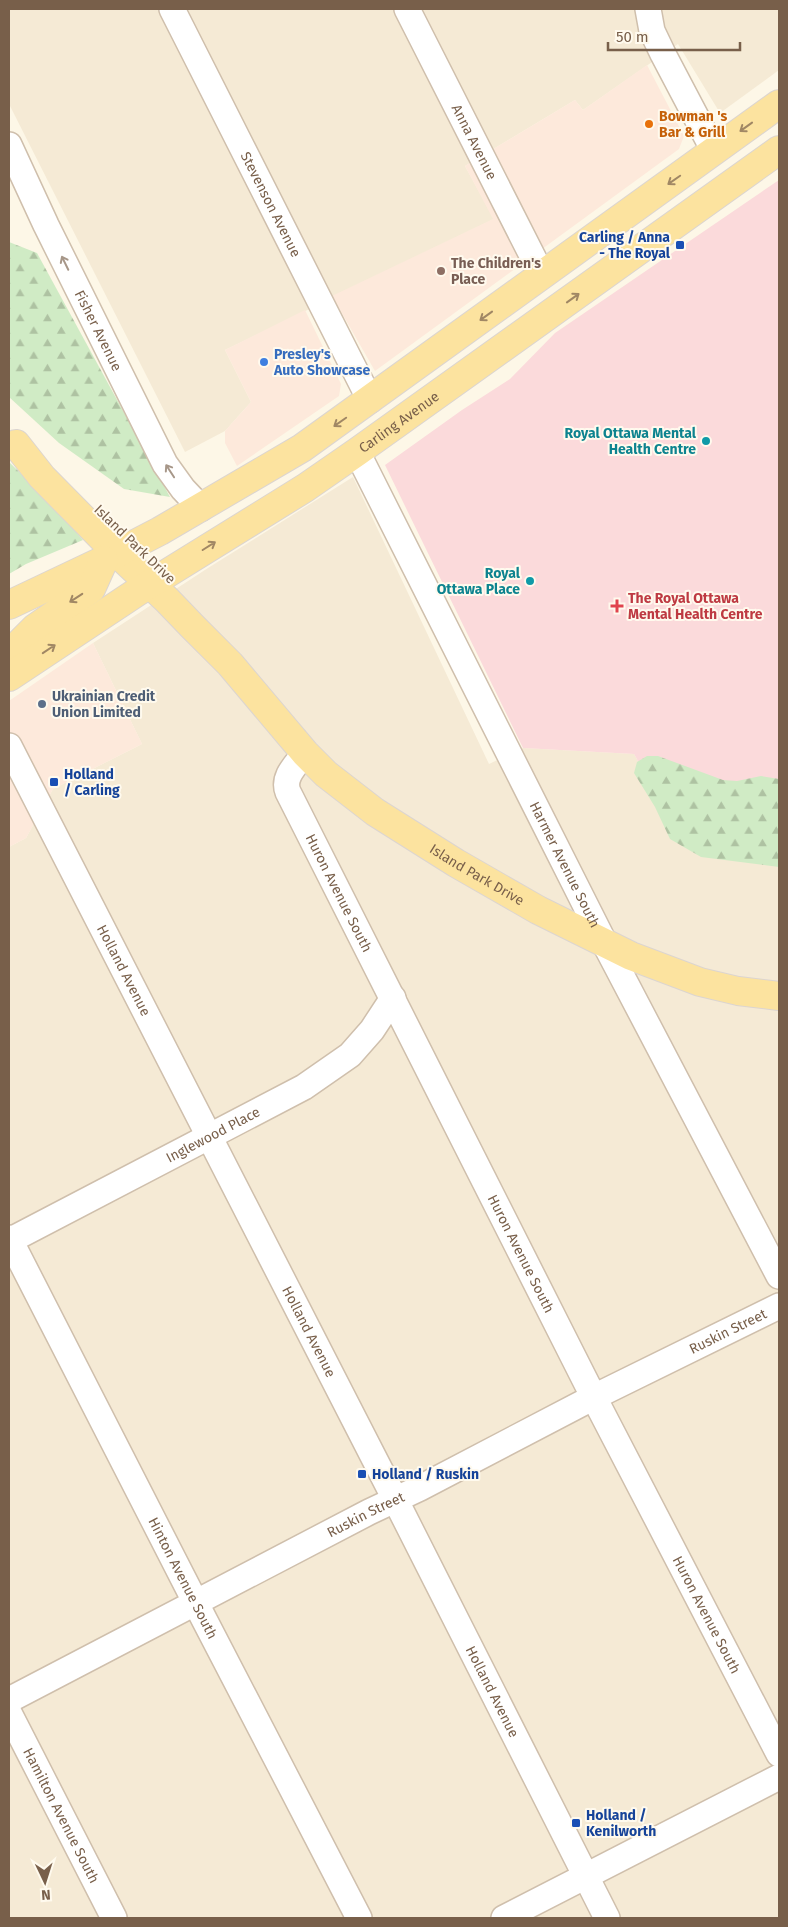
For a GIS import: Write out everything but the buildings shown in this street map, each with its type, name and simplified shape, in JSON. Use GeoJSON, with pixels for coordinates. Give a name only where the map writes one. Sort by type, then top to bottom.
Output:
{"type":"FeatureCollection","features":[{"type":"Feature","properties":{"kind":"main road"},"geometry":{"type":"LineString","coordinates":[[9,605],[119,552],[201,508],[302,448],[779,104]]}},
{"type":"Feature","properties":{"kind":"main road","name":"Carling Avenue"},"geometry":{"type":"LineString","coordinates":[[9,677],[159,578],[305,488],[779,150]]}},
{"type":"Feature","properties":{"kind":"main road"},"geometry":{"type":"LineString","coordinates":[[512,297],[533,326]]}},
{"type":"Feature","properties":{"kind":"main road","name":"Island Park Drive"},"geometry":{"type":"LineString","coordinates":[[13,441],[42,477],[119,552],[159,578],[215,632],[230,664],[305,754],[326,774],[368,807],[456,864],[538,910],[654,966],[700,982],[779,996]]}},
{"type":"Feature","properties":{"kind":"main road"},"geometry":{"type":"LineString","coordinates":[[9,654],[35,628],[91,589],[119,552]]}},
{"type":"Feature","properties":{"kind":"street","name":"Stevenson Avenue"},"geometry":{"type":"LineString","coordinates":[[172,9],[370,400]]}},
{"type":"Feature","properties":{"kind":"street","name":"Anna Avenue"},"geometry":{"type":"LineString","coordinates":[[407,9],[542,275]]}},
{"type":"Feature","properties":{"kind":"street"},"geometry":{"type":"LineString","coordinates":[[639,9],[650,20],[714,151]]}},
{"type":"Feature","properties":{"kind":"street","name":"Fisher Avenue"},"geometry":{"type":"LineString","coordinates":[[9,145],[43,218],[166,464],[183,488],[201,508]]}},
{"type":"Feature","properties":{"kind":"street","name":"Harmer Avenue South"},"geometry":{"type":"LineString","coordinates":[[357,452],[604,942],[779,1276]]}},
{"type":"Feature","properties":{"kind":"street","name":"Holland Avenue"},"geometry":{"type":"LineString","coordinates":[[9,746],[395,1498],[607,1918]]}},
{"type":"Feature","properties":{"kind":"street","name":"Huron Avenue South"},"geometry":{"type":"LineString","coordinates":[[305,754],[289,774],[286,787],[594,1397],[779,1754]]}},
{"type":"Feature","properties":{"kind":"street","name":"Inglewood Place"},"geometry":{"type":"LineString","coordinates":[[9,1240],[304,1087],[350,1055],[372,1030],[393,998]]}},
{"type":"Feature","properties":{"kind":"street","name":"Hinton Avenue South"},"geometry":{"type":"LineString","coordinates":[[9,1240],[359,1918]]}},
{"type":"Feature","properties":{"kind":"street","name":"Ruskin Street"},"geometry":{"type":"LineString","coordinates":[[9,1700],[395,1498],[420,1488],[594,1397],[779,1306]]}},
{"type":"Feature","properties":{"kind":"street","name":"Hamilton Avenue South"},"geometry":{"type":"LineString","coordinates":[[9,1713],[114,1918]]}},
{"type":"Feature","properties":{"kind":"street"},"geometry":{"type":"LineString","coordinates":[[504,1918],[779,1777]]}},
{"type":"Feature","properties":{"kind":"shaded area"},"geometry":{"type":"Polygon","coordinates":[[[9,9],[779,9],[779,70],[720,113],[678,44],[583,110],[575,100],[465,166],[494,219],[225,350],[251,402],[225,431],[185,452],[9,104],[9,9]]]}},
{"type":"Feature","properties":{"kind":"shaded area"},"geometry":{"type":"Polygon","coordinates":[[[647,65],[684,136],[679,149],[375,371],[332,296],[493,219],[465,166],[575,100],[583,110],[647,65]]]}},
{"type":"Feature","properties":{"kind":"shaded area","name":"The Royal Ottawa Mental Health Centre"},"geometry":{"type":"Polygon","coordinates":[[[779,180],[779,861],[682,839],[634,754],[523,748],[385,465],[462,410],[510,379],[555,333],[779,180]]]}},
{"type":"Feature","properties":{"kind":"shaded area"},"geometry":{"type":"Polygon","coordinates":[[[305,310],[341,384],[339,396],[237,466],[225,443],[225,431],[251,402],[225,350],[305,310]]]}},
{"type":"Feature","properties":{"kind":"shaded area"},"geometry":{"type":"Polygon","coordinates":[[[353,477],[489,764],[523,748],[634,754],[682,839],[779,861],[779,1918],[9,1918],[9,847],[26,838],[53,789],[142,744],[93,643],[353,477]]]}},
{"type":"Feature","properties":{"kind":"shaded area"},"geometry":{"type":"Polygon","coordinates":[[[93,643],[142,744],[53,789],[26,838],[9,847],[9,701],[93,643]]]}},
{"type":"Feature","properties":{"kind":"green space"},"geometry":{"type":"Polygon","coordinates":[[[9,242],[37,253],[170,497],[124,489],[59,443],[9,397],[9,242]]]}},
{"type":"Feature","properties":{"kind":"green space"},"geometry":{"type":"Polygon","coordinates":[[[9,462],[45,497],[83,540],[26,564],[9,574],[9,462]]]}},
{"type":"Feature","properties":{"kind":"green space"},"geometry":{"type":"Polygon","coordinates":[[[647,756],[658,756],[723,780],[737,781],[761,776],[779,779],[779,867],[701,857],[670,839],[655,807],[634,773],[637,762],[647,756]]]}},
{"type":"Feature","properties":{"kind":"place","name":"Bowman 's Bar & Grill"},"geometry":{"type":"Point","coordinates":[649,124]}},
{"type":"Feature","properties":{"kind":"place","name":"Carling / Anna - The Royal"},"geometry":{"type":"Point","coordinates":[680,245]}},
{"type":"Feature","properties":{"kind":"place","name":"The Children's Place"},"geometry":{"type":"Point","coordinates":[441,271]}},
{"type":"Feature","properties":{"kind":"place","name":"Presley's Auto Showcase"},"geometry":{"type":"Point","coordinates":[264,362]}},
{"type":"Feature","properties":{"kind":"place","name":"Royal Ottawa Mental Health Centre"},"geometry":{"type":"Point","coordinates":[706,441]}},
{"type":"Feature","properties":{"kind":"place","name":"Royal Ottawa Place"},"geometry":{"type":"Point","coordinates":[530,581]}},
{"type":"Feature","properties":{"kind":"place","name":"The Royal Ottawa Mental Health Centre"},"geometry":{"type":"Point","coordinates":[617,606]}},
{"type":"Feature","properties":{"kind":"place","name":"Ukrainian Credit Union Limited"},"geometry":{"type":"Point","coordinates":[42,704]}},
{"type":"Feature","properties":{"kind":"place","name":"Holland / Carling"},"geometry":{"type":"Point","coordinates":[54,782]}},
{"type":"Feature","properties":{"kind":"place","name":"Holland / Ruskin"},"geometry":{"type":"Point","coordinates":[362,1474]}},
{"type":"Feature","properties":{"kind":"place","name":"Holland / Kenilworth"},"geometry":{"type":"Point","coordinates":[576,1823]}}]}
